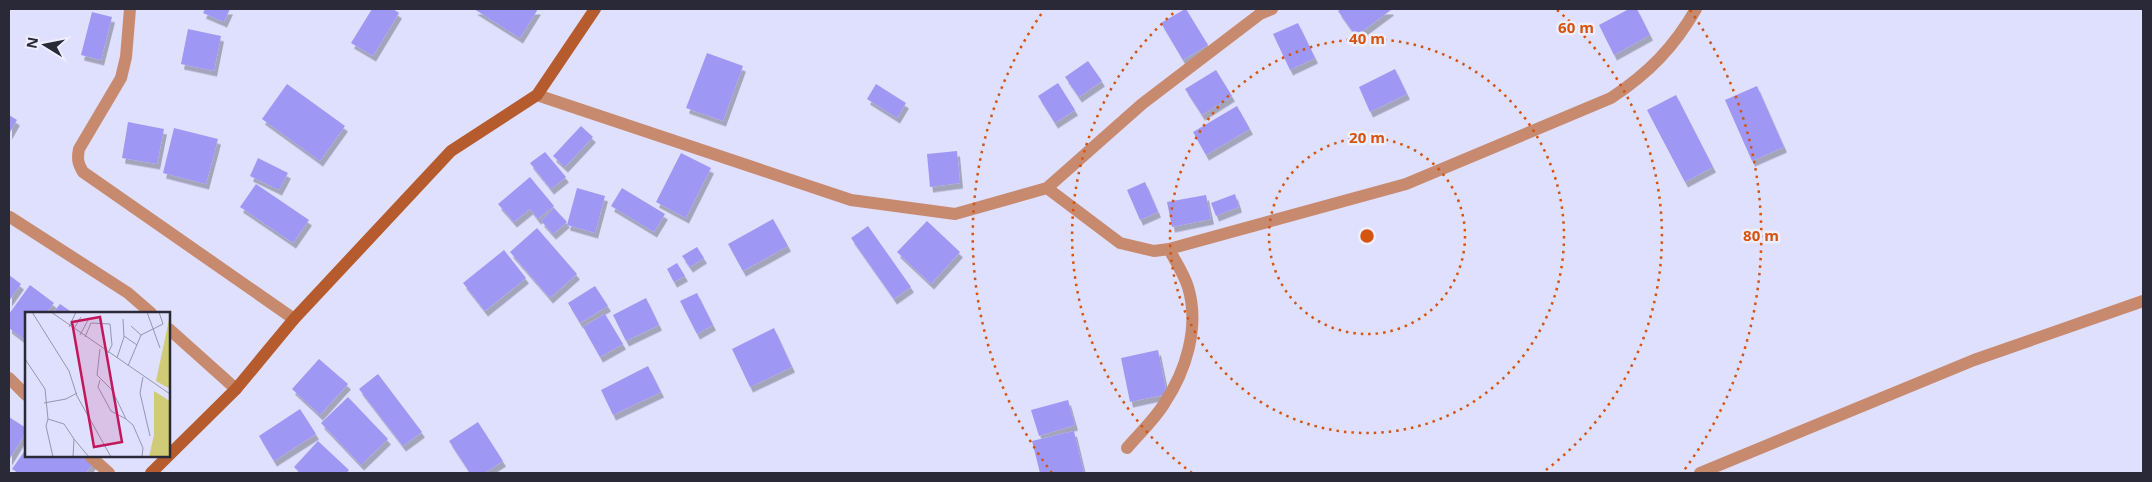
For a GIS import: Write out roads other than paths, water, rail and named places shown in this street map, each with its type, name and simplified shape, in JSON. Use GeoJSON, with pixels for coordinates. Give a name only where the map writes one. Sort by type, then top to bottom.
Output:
{"type":"FeatureCollection","features":[{"type":"Feature","properties":{"kind":"street"},"geometry":{"type":"LineString","coordinates":[[130,9],[126,57],[121,78],[79,149],[77,158],[79,165],[83,172],[294,318]]}},
{"type":"Feature","properties":{"kind":"street"},"geometry":{"type":"LineString","coordinates":[[170,454],[236,389],[294,318],[451,151],[537,95],[595,9]]}},
{"type":"Feature","properties":{"kind":"street"},"geometry":{"type":"LineString","coordinates":[[537,95],[851,200],[955,214],[1047,188],[1142,104],[1260,14],[1272,9]]}},
{"type":"Feature","properties":{"kind":"street"},"geometry":{"type":"LineString","coordinates":[[1047,188],[1120,243],[1154,251],[1169,249],[1406,184],[1611,98],[1637,81],[1660,59],[1682,32],[1696,9]]}},
{"type":"Feature","properties":{"kind":"street"},"geometry":{"type":"LineString","coordinates":[[10,217],[128,293],[150,312]]}},
{"type":"Feature","properties":{"kind":"street"},"geometry":{"type":"LineString","coordinates":[[1127,448],[1163,406],[1178,381],[1188,351],[1193,313],[1188,286],[1169,249]]}},
{"type":"Feature","properties":{"kind":"street"},"geometry":{"type":"LineString","coordinates":[[1700,473],[1974,360],[2143,301]]}},
{"type":"Feature","properties":{"kind":"street"},"geometry":{"type":"LineString","coordinates":[[170,330],[236,389]]}},
{"type":"Feature","properties":{"kind":"street"},"geometry":{"type":"LineString","coordinates":[[9,378],[25,394]]}},
{"type":"Feature","properties":{"kind":"street"},"geometry":{"type":"LineString","coordinates":[[91,457],[109,473]]}},
{"type":"Feature","properties":{"kind":"street"},"geometry":{"type":"LineString","coordinates":[[151,473],[167,457]]}}]}
